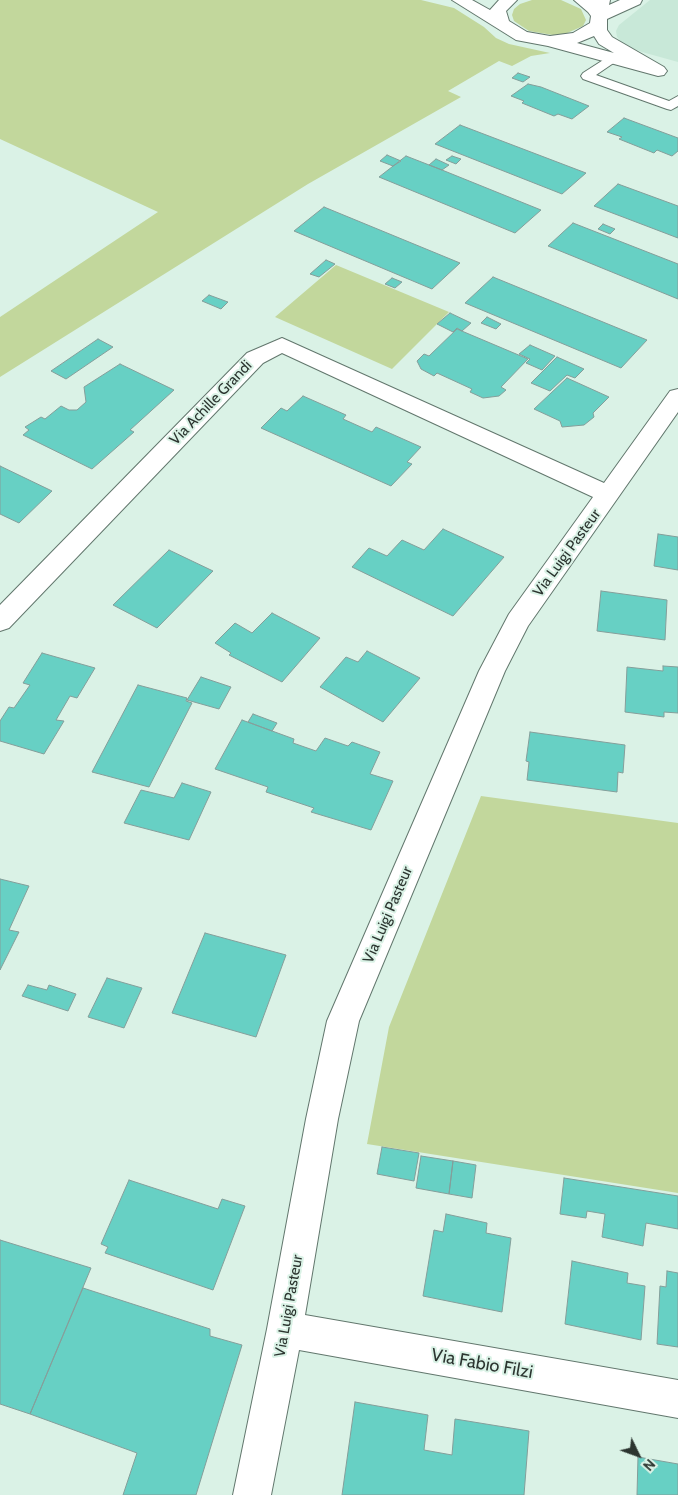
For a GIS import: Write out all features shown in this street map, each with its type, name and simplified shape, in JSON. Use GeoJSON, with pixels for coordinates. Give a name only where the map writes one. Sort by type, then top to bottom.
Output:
{"type":"FeatureCollection","features":[{"type":"Feature","properties":{"kind":"street"},"geometry":{"type":"LineString","coordinates":[[460,0],[522,36],[550,41],[664,74],[630,57],[605,40],[599,30],[599,13],[582,0]]}},
{"type":"Feature","properties":{"kind":"street"},"geometry":{"type":"LineString","coordinates":[[502,24],[498,17],[498,10],[509,0]]}},
{"type":"Feature","properties":{"kind":"street"},"geometry":{"type":"LineString","coordinates":[[599,13],[634,0]]}},
{"type":"Feature","properties":{"kind":"street"},"geometry":{"type":"LineString","coordinates":[[550,41],[576,38],[594,29],[599,13]]}},
{"type":"Feature","properties":{"kind":"street","name":"Via Achille Grandi"},"geometry":{"type":"LineString","coordinates":[[0,621],[255,358],[282,345],[609,495]]}},
{"type":"Feature","properties":{"kind":"street","name":"Via Luigi Pasteur"},"geometry":{"type":"LineString","coordinates":[[252,1495],[285,1329],[322,1119],[343,1020],[492,671],[518,621],[676,401]]}},
{"type":"Feature","properties":{"kind":"street","name":"Via Fabio Filzi"},"geometry":{"type":"LineString","coordinates":[[285,1329],[678,1399]]}},
{"type":"Feature","properties":{"kind":"lane"},"geometry":{"type":"LineString","coordinates":[[610,59],[587,76],[671,106],[678,100]]}},
{"type":"Feature","properties":{"kind":"shaded area"},"geometry":{"type":"Polygon","coordinates":[[[650,0],[678,0],[678,62],[624,45],[617,37],[616,31],[619,25],[650,0]]]}},
{"type":"Feature","properties":{"kind":"green space"},"geometry":{"type":"Polygon","coordinates":[[[0,0],[421,0],[454,8],[484,27],[496,38],[509,44],[550,53],[531,56],[512,66],[499,61],[448,91],[461,97],[308,184],[0,377],[0,317],[158,212],[0,139],[0,0]]]}},
{"type":"Feature","properties":{"kind":"green space"},"geometry":{"type":"Polygon","coordinates":[[[532,0],[561,0],[581,9],[586,20],[583,26],[565,34],[553,35],[529,31],[514,21],[512,15],[514,9],[520,4],[532,0]]]}},
{"type":"Feature","properties":{"kind":"green space"},"geometry":{"type":"Polygon","coordinates":[[[336,265],[449,312],[392,369],[275,317],[336,265]]]}},
{"type":"Feature","properties":{"kind":"green space"},"geometry":{"type":"Polygon","coordinates":[[[481,796],[678,823],[678,1193],[367,1144],[389,1027],[481,796]]]}},
{"type":"Feature","properties":{"kind":"building"},"geometry":{"type":"Polygon","coordinates":[[[518,73],[530,77],[523,82],[512,78],[518,73]]]}},
{"type":"Feature","properties":{"kind":"building"},"geometry":{"type":"Polygon","coordinates":[[[528,84],[541,87],[589,106],[572,119],[558,114],[554,116],[522,103],[524,101],[511,96],[528,84]]]}},
{"type":"Feature","properties":{"kind":"building"},"geometry":{"type":"Polygon","coordinates":[[[624,118],[678,138],[678,151],[672,156],[657,150],[654,153],[619,139],[622,137],[607,132],[624,118]]]}},
{"type":"Feature","properties":{"kind":"building"},"geometry":{"type":"Polygon","coordinates":[[[460,125],[586,173],[562,194],[435,144],[460,125]]]}},
{"type":"Feature","properties":{"kind":"building"},"geometry":{"type":"Polygon","coordinates":[[[387,155],[401,161],[393,166],[380,161],[387,155]]]}},
{"type":"Feature","properties":{"kind":"building"},"geometry":{"type":"Polygon","coordinates":[[[406,156],[541,210],[515,233],[379,177],[406,156]]]}},
{"type":"Feature","properties":{"kind":"building"},"geometry":{"type":"Polygon","coordinates":[[[452,156],[461,159],[456,164],[446,160],[452,156]]]}},
{"type":"Feature","properties":{"kind":"building"},"geometry":{"type":"Polygon","coordinates":[[[436,159],[449,165],[442,170],[429,165],[436,159]]]}},
{"type":"Feature","properties":{"kind":"building"},"geometry":{"type":"Polygon","coordinates":[[[618,184],[678,206],[678,238],[594,206],[618,184]]]}},
{"type":"Feature","properties":{"kind":"building"},"geometry":{"type":"Polygon","coordinates":[[[324,207],[460,263],[432,289],[294,231],[324,207]]]}},
{"type":"Feature","properties":{"kind":"building"},"geometry":{"type":"Polygon","coordinates":[[[573,223],[678,264],[678,299],[548,246],[573,223]]]}},
{"type":"Feature","properties":{"kind":"building"},"geometry":{"type":"Polygon","coordinates":[[[603,224],[615,229],[610,234],[598,229],[603,224]]]}},
{"type":"Feature","properties":{"kind":"building"},"geometry":{"type":"Polygon","coordinates":[[[326,260],[335,264],[319,277],[310,274],[326,260]]]}},
{"type":"Feature","properties":{"kind":"building"},"geometry":{"type":"Polygon","coordinates":[[[493,277],[647,340],[621,368],[465,303],[493,277]]]}},
{"type":"Feature","properties":{"kind":"building"},"geometry":{"type":"Polygon","coordinates":[[[392,278],[402,282],[395,288],[385,284],[392,278]]]}},
{"type":"Feature","properties":{"kind":"building"},"geometry":{"type":"Polygon","coordinates":[[[209,295],[228,302],[221,309],[202,301],[209,295]]]}},
{"type":"Feature","properties":{"kind":"building"},"geometry":{"type":"Polygon","coordinates":[[[450,313],[471,323],[462,331],[457,328],[453,332],[437,324],[450,313]]]}},
{"type":"Feature","properties":{"kind":"building"},"geometry":{"type":"Polygon","coordinates":[[[487,317],[501,324],[496,329],[481,323],[487,317]]]}},
{"type":"Feature","properties":{"kind":"building"},"geometry":{"type":"Polygon","coordinates":[[[457,329],[528,359],[501,387],[506,390],[499,396],[483,398],[470,392],[472,389],[437,373],[434,376],[421,369],[417,361],[424,354],[429,356],[457,329]]]}},
{"type":"Feature","properties":{"kind":"building"},"geometry":{"type":"Polygon","coordinates":[[[98,339],[113,347],[66,379],[51,371],[98,339]]]}},
{"type":"Feature","properties":{"kind":"building"},"geometry":{"type":"Polygon","coordinates":[[[530,345],[555,356],[542,370],[526,363],[530,359],[519,354],[530,345]]]}},
{"type":"Feature","properties":{"kind":"building"},"geometry":{"type":"Polygon","coordinates":[[[557,357],[584,369],[575,378],[567,375],[550,391],[531,383],[557,357]]]}},
{"type":"Feature","properties":{"kind":"building"},"geometry":{"type":"Polygon","coordinates":[[[120,364],[174,390],[130,430],[134,432],[92,469],[23,435],[29,430],[25,427],[41,417],[45,419],[61,406],[69,410],[77,410],[86,402],[84,387],[120,364]]]}},
{"type":"Feature","properties":{"kind":"building"},"geometry":{"type":"Polygon","coordinates":[[[567,378],[609,397],[593,413],[594,417],[584,425],[562,427],[560,421],[534,409],[567,378]]]}},
{"type":"Feature","properties":{"kind":"building"},"geometry":{"type":"Polygon","coordinates":[[[303,396],[346,415],[343,419],[372,432],[376,427],[421,447],[407,462],[412,464],[391,486],[261,428],[281,408],[287,411],[303,396]]]}},
{"type":"Feature","properties":{"kind":"building"},"geometry":{"type":"Polygon","coordinates":[[[0,466],[52,491],[19,523],[0,514],[0,466]]]}},
{"type":"Feature","properties":{"kind":"building"},"geometry":{"type":"Polygon","coordinates":[[[443,529],[504,557],[453,616],[352,567],[369,548],[387,556],[402,540],[424,550],[443,529]]]}},
{"type":"Feature","properties":{"kind":"building"},"geometry":{"type":"Polygon","coordinates":[[[658,534],[678,537],[678,570],[654,566],[658,534]]]}},
{"type":"Feature","properties":{"kind":"building"},"geometry":{"type":"Polygon","coordinates":[[[169,550],[213,571],[157,628],[113,605],[169,550]]]}},
{"type":"Feature","properties":{"kind":"building"},"geometry":{"type":"Polygon","coordinates":[[[601,591],[667,600],[665,640],[597,631],[601,591]]]}},
{"type":"Feature","properties":{"kind":"building"},"geometry":{"type":"Polygon","coordinates":[[[272,613],[320,638],[282,682],[229,655],[231,653],[215,643],[235,623],[252,633],[272,613]]]}},
{"type":"Feature","properties":{"kind":"building"},"geometry":{"type":"Polygon","coordinates":[[[367,651],[420,678],[383,722],[320,687],[346,657],[358,662],[367,651]]]}},
{"type":"Feature","properties":{"kind":"building"},"geometry":{"type":"Polygon","coordinates":[[[42,653],[95,668],[77,698],[70,696],[56,720],[64,721],[44,754],[0,741],[0,721],[9,707],[14,708],[30,685],[23,683],[42,653]]]}},
{"type":"Feature","properties":{"kind":"building"},"geometry":{"type":"Polygon","coordinates":[[[663,666],[678,667],[678,713],[664,712],[664,717],[625,712],[627,667],[663,671],[663,666]]]}},
{"type":"Feature","properties":{"kind":"building"},"geometry":{"type":"Polygon","coordinates":[[[201,677],[231,687],[219,709],[187,700],[201,677]]]}},
{"type":"Feature","properties":{"kind":"building"},"geometry":{"type":"Polygon","coordinates":[[[138,685],[187,698],[186,701],[192,703],[149,787],[92,772],[138,685]]]}},
{"type":"Feature","properties":{"kind":"building"},"geometry":{"type":"Polygon","coordinates":[[[253,714],[277,723],[272,731],[248,722],[253,714]]]}},
{"type":"Feature","properties":{"kind":"building"},"geometry":{"type":"Polygon","coordinates":[[[242,720],[294,739],[293,743],[316,751],[325,738],[348,746],[352,742],[380,752],[370,774],[393,781],[371,830],[311,812],[314,808],[266,792],[268,787],[215,769],[242,720]]]}},
{"type":"Feature","properties":{"kind":"building"},"geometry":{"type":"Polygon","coordinates":[[[530,732],[625,745],[623,773],[618,772],[617,792],[527,780],[529,762],[526,761],[530,732]]]}},
{"type":"Feature","properties":{"kind":"building"},"geometry":{"type":"Polygon","coordinates":[[[182,783],[211,792],[189,840],[124,823],[141,790],[174,798],[182,783]]]}},
{"type":"Feature","properties":{"kind":"building"},"geometry":{"type":"Polygon","coordinates":[[[0,879],[29,886],[9,930],[19,932],[0,970],[0,879]]]}},
{"type":"Feature","properties":{"kind":"building"},"geometry":{"type":"Polygon","coordinates":[[[205,933],[286,955],[256,1037],[172,1013],[205,933]]]}},
{"type":"Feature","properties":{"kind":"building"},"geometry":{"type":"Polygon","coordinates":[[[107,978],[142,988],[124,1028],[88,1017],[107,978]]]}},
{"type":"Feature","properties":{"kind":"building"},"geometry":{"type":"Polygon","coordinates":[[[28,985],[47,990],[49,985],[76,994],[68,1011],[22,996],[28,985]]]}},
{"type":"Feature","properties":{"kind":"building"},"geometry":{"type":"Polygon","coordinates":[[[382,1147],[419,1153],[414,1181],[377,1174],[382,1147]]]}},
{"type":"Feature","properties":{"kind":"building"},"geometry":{"type":"Polygon","coordinates":[[[421,1156],[453,1161],[449,1194],[416,1188],[421,1156]]]}},
{"type":"Feature","properties":{"kind":"building"},"geometry":{"type":"Polygon","coordinates":[[[453,1161],[476,1165],[472,1198],[449,1194],[453,1161]]]}},
{"type":"Feature","properties":{"kind":"building"},"geometry":{"type":"Polygon","coordinates":[[[564,1178],[678,1196],[678,1229],[646,1223],[643,1246],[602,1237],[605,1214],[587,1211],[586,1218],[560,1214],[564,1178]]]}},
{"type":"Feature","properties":{"kind":"building"},"geometry":{"type":"Polygon","coordinates":[[[129,1180],[218,1209],[222,1199],[245,1206],[213,1290],[105,1253],[108,1247],[101,1244],[129,1180]]]}},
{"type":"Feature","properties":{"kind":"building"},"geometry":{"type":"Polygon","coordinates":[[[446,1214],[487,1223],[486,1233],[511,1238],[502,1312],[423,1296],[434,1230],[443,1232],[446,1214]]]}},
{"type":"Feature","properties":{"kind":"building"},"geometry":{"type":"Polygon","coordinates":[[[0,1240],[91,1268],[30,1414],[0,1404],[0,1240]]]}},
{"type":"Feature","properties":{"kind":"building"},"geometry":{"type":"Polygon","coordinates":[[[572,1261],[628,1273],[627,1283],[645,1286],[641,1340],[565,1324],[572,1261]]]}},
{"type":"Feature","properties":{"kind":"building"},"geometry":{"type":"Polygon","coordinates":[[[667,1271],[678,1273],[678,1347],[657,1344],[660,1286],[666,1287],[667,1271]]]}},
{"type":"Feature","properties":{"kind":"building"},"geometry":{"type":"Polygon","coordinates":[[[83,1288],[210,1329],[210,1336],[242,1345],[196,1495],[123,1495],[137,1453],[30,1414],[83,1288]]]}},
{"type":"Feature","properties":{"kind":"building"},"geometry":{"type":"Polygon","coordinates":[[[355,1402],[428,1415],[424,1450],[452,1455],[455,1419],[529,1431],[524,1495],[342,1495],[355,1402]]]}},
{"type":"Feature","properties":{"kind":"building"},"geometry":{"type":"Polygon","coordinates":[[[638,1457],[678,1464],[678,1495],[637,1495],[638,1457]]]}}]}
